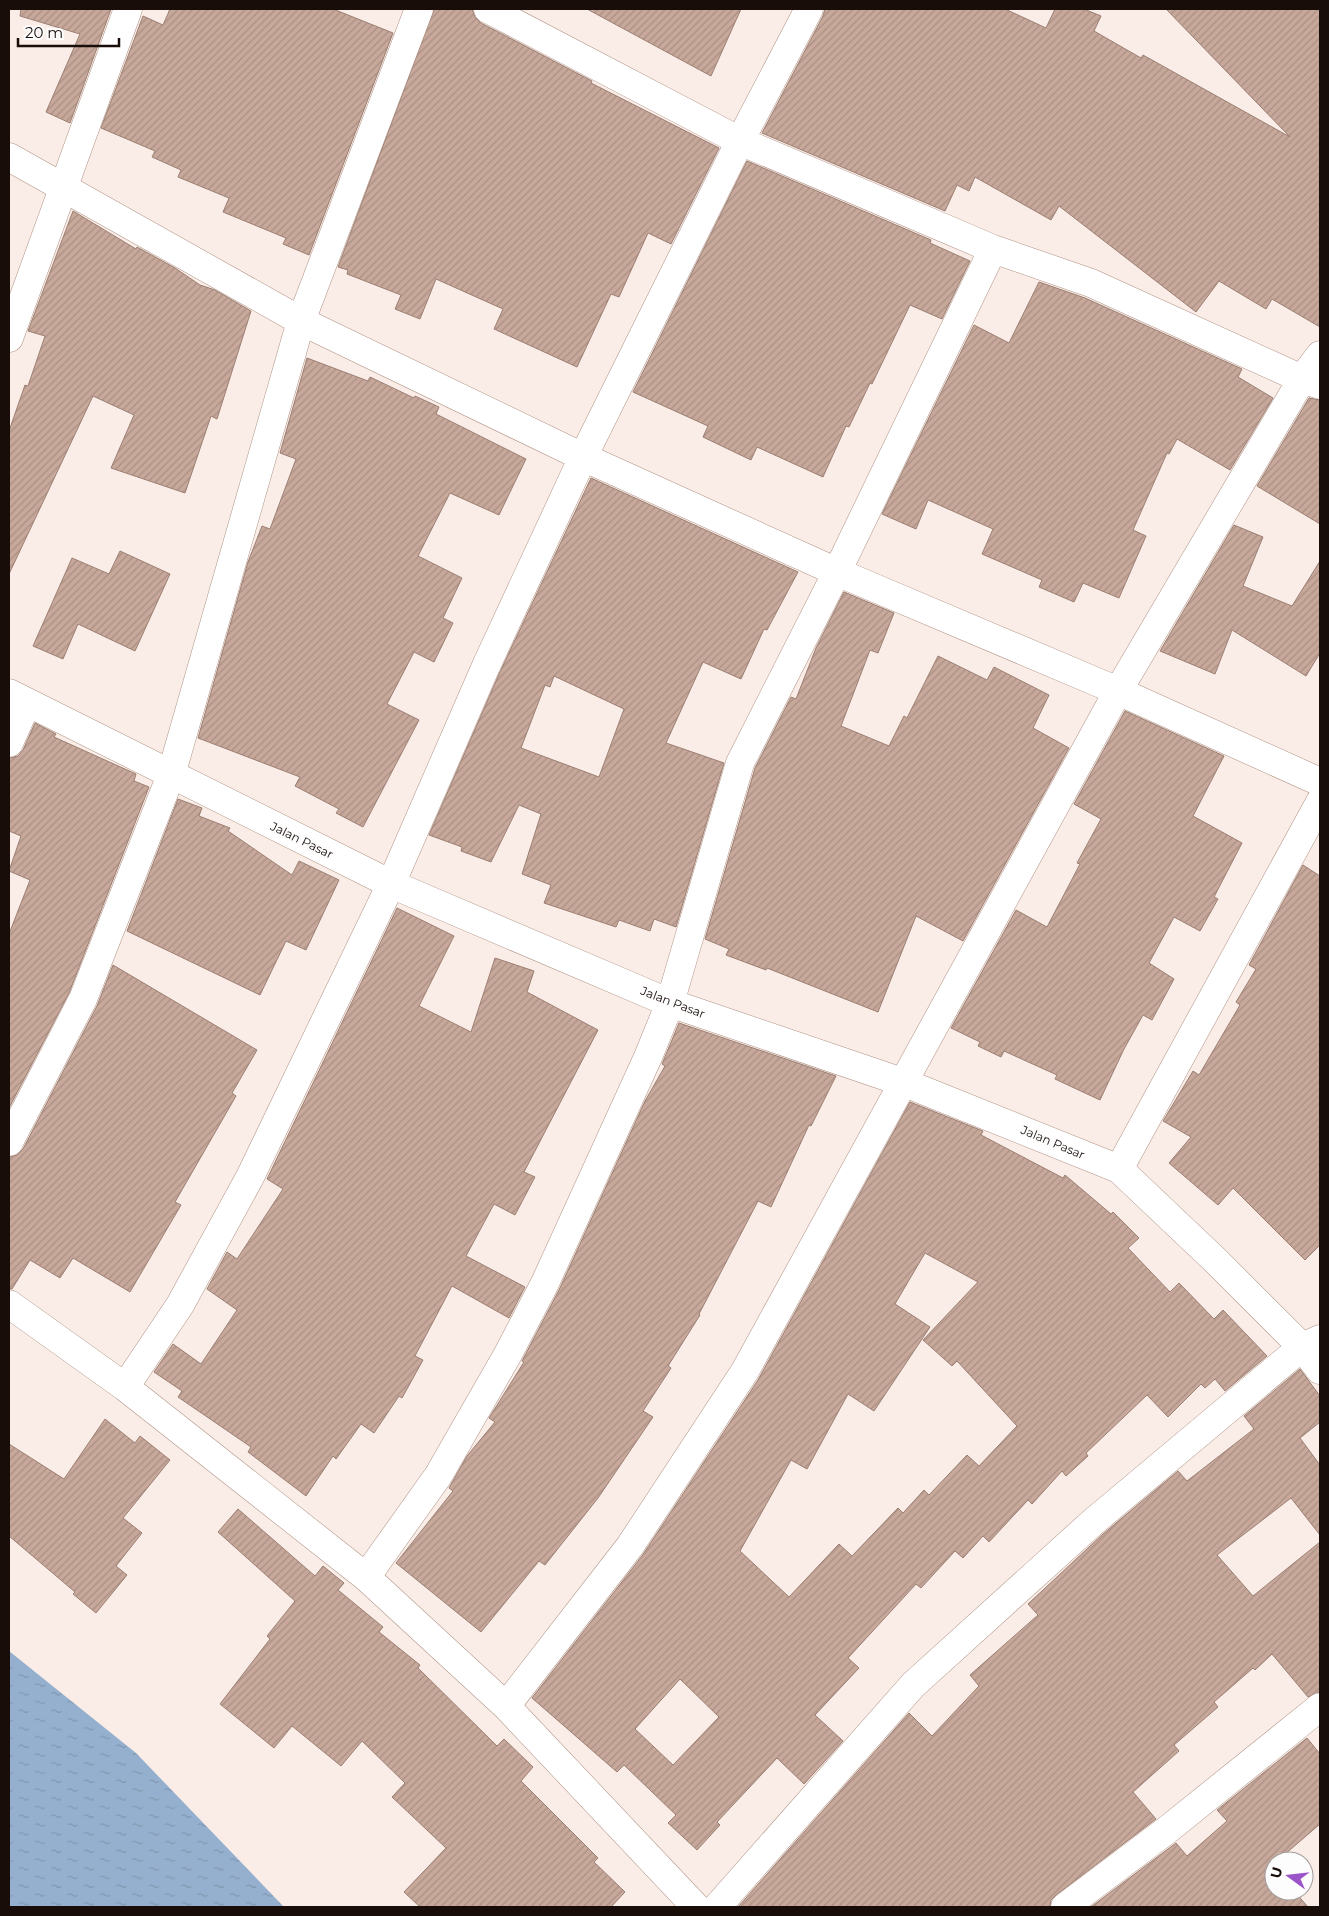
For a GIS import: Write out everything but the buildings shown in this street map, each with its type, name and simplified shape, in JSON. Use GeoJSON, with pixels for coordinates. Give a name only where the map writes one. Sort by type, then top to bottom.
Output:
{"type":"FeatureCollection","features":[{"type":"Feature","properties":{"kind":"street"},"geometry":{"type":"LineString","coordinates":[[9,338],[128,9]]}},
{"type":"Feature","properties":{"kind":"street"},"geometry":{"type":"LineString","coordinates":[[9,1142],[83,999],[171,775],[301,321],[419,9]]}},
{"type":"Feature","properties":{"kind":"street"},"geometry":{"type":"LineString","coordinates":[[488,9],[740,140],[993,249],[1091,283],[1311,382]]}},
{"type":"Feature","properties":{"kind":"street"},"geometry":{"type":"LineString","coordinates":[[125,1387],[180,1305],[250,1177],[391,884],[486,666],[583,457],[740,140],[809,9]]}},
{"type":"Feature","properties":{"kind":"street"},"geometry":{"type":"LineString","coordinates":[[9,157],[301,321],[583,457],[837,572],[1118,691],[1320,782]]}},
{"type":"Feature","properties":{"kind":"street"},"geometry":{"type":"LineString","coordinates":[[366,1577],[438,1476],[508,1354],[549,1274],[648,1057],[670,1003],[740,763],[837,572],[993,249]]}},
{"type":"Feature","properties":{"kind":"street"},"geometry":{"type":"LineString","coordinates":[[506,1706],[630,1546],[745,1371],[1118,691],[1311,382],[1320,354]]}},
{"type":"Feature","properties":{"kind":"street"},"geometry":{"type":"LineString","coordinates":[[9,743],[18,698]]}},
{"type":"Feature","properties":{"kind":"street","name":"Jalan Pasar"},"geometry":{"type":"LineString","coordinates":[[18,698],[391,884],[670,1003],[905,1082],[1119,1169],[1311,1343],[1320,1370]]}},
{"type":"Feature","properties":{"kind":"street"},"geometry":{"type":"LineString","coordinates":[[1119,1169],[1320,802]]}},
{"type":"Feature","properties":{"kind":"street"},"geometry":{"type":"LineString","coordinates":[[9,1304],[125,1387],[366,1577],[506,1706],[696,1907]]}},
{"type":"Feature","properties":{"kind":"street"},"geometry":{"type":"LineString","coordinates":[[717,1907],[913,1685],[1093,1522],[1311,1343]]}},
{"type":"Feature","properties":{"kind":"street"},"geometry":{"type":"LineString","coordinates":[[1065,1907],[1167,1830],[1320,1707]]}},
{"type":"Feature","properties":{"kind":"water"},"geometry":{"type":"Polygon","coordinates":[[[9,1651],[136,1753],[284,1907],[9,1907],[9,1651]]]}}]}
